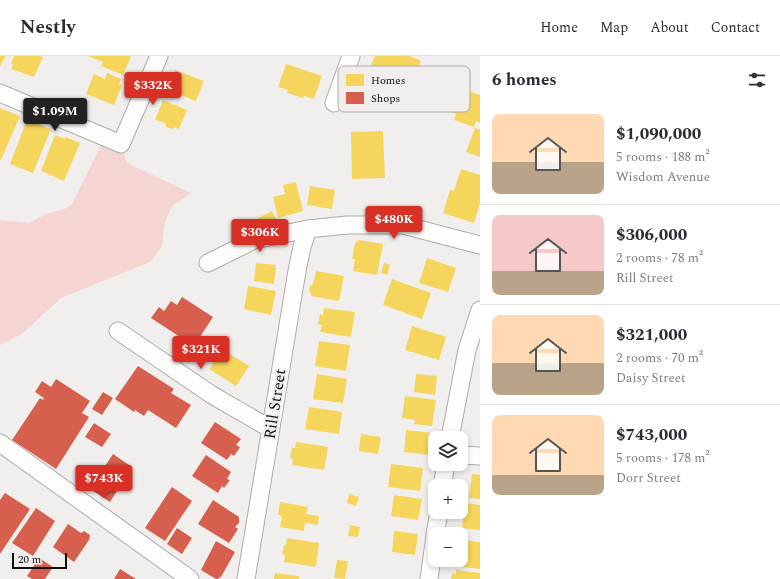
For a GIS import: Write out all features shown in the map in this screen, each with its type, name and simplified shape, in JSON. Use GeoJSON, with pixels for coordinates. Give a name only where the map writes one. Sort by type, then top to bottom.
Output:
{"type":"FeatureCollection","features":[{"type":"Feature","properties":{"kind":"street"},"geometry":{"type":"LineString","coordinates":[[0,93],[121,144],[159,56]]}},
{"type":"Feature","properties":{"kind":"street"},"geometry":{"type":"LineString","coordinates":[[347,66],[351,56]]}},
{"type":"Feature","properties":{"kind":"street"},"geometry":{"type":"LineString","coordinates":[[334,103],[338,92]]}},
{"type":"Feature","properties":{"kind":"street"},"geometry":{"type":"LineString","coordinates":[[208,263],[254,240],[308,229],[347,225],[403,225],[480,245]]}},
{"type":"Feature","properties":{"kind":"street","name":"Rill Street"},"geometry":{"type":"LineString","coordinates":[[246,579],[297,271],[302,247],[308,229]]}},
{"type":"Feature","properties":{"kind":"street"},"geometry":{"type":"LineString","coordinates":[[451,431],[467,350],[480,310]]}},
{"type":"Feature","properties":{"kind":"street"},"geometry":{"type":"LineString","coordinates":[[118,331],[212,394],[271,429]]}},
{"type":"Feature","properties":{"kind":"street"},"geometry":{"type":"LineString","coordinates":[[0,443],[190,579]]}},
{"type":"Feature","properties":{"kind":"street"},"geometry":{"type":"LineString","coordinates":[[468,455],[480,456]]}},
{"type":"Feature","properties":{"kind":"street"},"geometry":{"type":"LineString","coordinates":[[429,579],[431,567]]}},
{"type":"Feature","properties":{"kind":"shaded area"},"geometry":{"type":"Polygon","coordinates":[[[105,137],[120,142],[127,163],[191,193],[172,206],[165,222],[162,247],[150,262],[61,298],[22,334],[0,345],[0,220],[29,223],[46,214],[67,208],[72,204],[105,137]]]}},
{"type":"Feature","properties":{"kind":"building: Homes"},"geometry":{"type":"Polygon","coordinates":[[[0,56],[6,56],[0,66],[0,56]]]}},
{"type":"Feature","properties":{"kind":"building: Homes"},"geometry":{"type":"Polygon","coordinates":[[[14,56],[43,57],[34,77],[11,69],[14,56]]]}},
{"type":"Feature","properties":{"kind":"building: Homes"},"geometry":{"type":"Polygon","coordinates":[[[88,56],[131,56],[123,75],[101,66],[103,62],[88,56]]]}},
{"type":"Feature","properties":{"kind":"building: Homes"},"geometry":{"type":"Polygon","coordinates":[[[375,56],[410,56],[421,61],[419,66],[371,65],[375,56]]]}},
{"type":"Feature","properties":{"kind":"building: Homes"},"geometry":{"type":"Polygon","coordinates":[[[286,64],[322,76],[314,99],[304,96],[303,98],[287,93],[288,90],[278,87],[286,64]]]}},
{"type":"Feature","properties":{"kind":"building: Homes"},"geometry":{"type":"Polygon","coordinates":[[[175,70],[204,81],[196,101],[167,90],[166,85],[172,78],[175,70]]]}},
{"type":"Feature","properties":{"kind":"building: Homes"},"geometry":{"type":"Polygon","coordinates":[[[107,73],[121,79],[119,84],[122,85],[114,105],[86,94],[94,74],[105,79],[107,73]]]}},
{"type":"Feature","properties":{"kind":"building: Homes"},"geometry":{"type":"Polygon","coordinates":[[[470,92],[480,95],[480,123],[476,121],[474,127],[454,120],[456,114],[451,112],[470,112],[470,92]]]}},
{"type":"Feature","properties":{"kind":"building: Homes"},"geometry":{"type":"Polygon","coordinates":[[[163,100],[187,110],[179,129],[175,127],[172,129],[166,127],[165,123],[155,120],[163,100]]]}},
{"type":"Feature","properties":{"kind":"building: Homes"},"geometry":{"type":"Polygon","coordinates":[[[0,108],[20,116],[1,160],[0,160],[0,108]]]}},
{"type":"Feature","properties":{"kind":"building: Homes"},"geometry":{"type":"Polygon","coordinates":[[[27,120],[51,129],[33,173],[10,164],[27,120]]]}},
{"type":"Feature","properties":{"kind":"building: Homes"},"geometry":{"type":"Polygon","coordinates":[[[475,128],[480,130],[480,157],[466,152],[475,128]]]}},
{"type":"Feature","properties":{"kind":"building: Homes"},"geometry":{"type":"Polygon","coordinates":[[[383,131],[385,178],[352,179],[351,132],[383,131]]]}},
{"type":"Feature","properties":{"kind":"building: Homes"},"geometry":{"type":"Polygon","coordinates":[[[55,135],[65,139],[66,137],[80,143],[64,181],[41,171],[55,135]]]}},
{"type":"Feature","properties":{"kind":"building: Homes"},"geometry":{"type":"Polygon","coordinates":[[[461,169],[480,175],[480,203],[474,223],[443,213],[450,190],[454,191],[461,169]]]}},
{"type":"Feature","properties":{"kind":"building: Homes"},"geometry":{"type":"Polygon","coordinates":[[[296,182],[303,211],[278,218],[273,197],[285,194],[283,185],[296,182]]]}},
{"type":"Feature","properties":{"kind":"building: Homes"},"geometry":{"type":"Polygon","coordinates":[[[310,186],[335,190],[332,209],[307,205],[310,186]]]}},
{"type":"Feature","properties":{"kind":"building: Homes"},"geometry":{"type":"Polygon","coordinates":[[[272,211],[276,219],[241,236],[237,229],[272,211]]]}},
{"type":"Feature","properties":{"kind":"building: Homes"},"geometry":{"type":"Polygon","coordinates":[[[359,240],[383,244],[377,275],[353,271],[355,259],[352,259],[355,243],[359,240]]]}},
{"type":"Feature","properties":{"kind":"building: Homes"},"geometry":{"type":"Polygon","coordinates":[[[427,258],[456,268],[448,292],[419,283],[427,258]]]}},
{"type":"Feature","properties":{"kind":"building: Homes"},"geometry":{"type":"Polygon","coordinates":[[[256,263],[276,265],[274,284],[254,281],[256,263]]]}},
{"type":"Feature","properties":{"kind":"building: Homes"},"geometry":{"type":"Polygon","coordinates":[[[384,263],[390,265],[387,275],[381,273],[384,263]]]}},
{"type":"Feature","properties":{"kind":"building: Homes"},"geometry":{"type":"Polygon","coordinates":[[[316,271],[344,276],[339,301],[311,296],[309,291],[310,286],[313,284],[316,271]]]}},
{"type":"Feature","properties":{"kind":"building: Homes"},"geometry":{"type":"Polygon","coordinates":[[[392,279],[431,293],[422,319],[383,305],[392,279]]]}},
{"type":"Feature","properties":{"kind":"building: Homes"},"geometry":{"type":"Polygon","coordinates":[[[248,286],[276,291],[271,315],[244,309],[248,286]]]}},
{"type":"Feature","properties":{"kind":"building: Homes"},"geometry":{"type":"Polygon","coordinates":[[[324,308],[355,312],[351,337],[320,332],[322,325],[318,324],[320,314],[323,315],[324,308]]]}},
{"type":"Feature","properties":{"kind":"building: Homes"},"geometry":{"type":"Polygon","coordinates":[[[412,326],[446,337],[439,360],[405,350],[412,326]]]}},
{"type":"Feature","properties":{"kind":"building: Homes"},"geometry":{"type":"Polygon","coordinates":[[[319,341],[350,345],[346,371],[315,366],[319,341]]]}},
{"type":"Feature","properties":{"kind":"building: Homes"},"geometry":{"type":"Polygon","coordinates":[[[222,349],[249,366],[236,386],[209,369],[222,349]]]}},
{"type":"Feature","properties":{"kind":"building: Homes"},"geometry":{"type":"Polygon","coordinates":[[[317,374],[347,379],[343,403],[313,399],[317,374]]]}},
{"type":"Feature","properties":{"kind":"building: Homes"},"geometry":{"type":"Polygon","coordinates":[[[416,374],[437,376],[435,395],[414,392],[416,374]]]}},
{"type":"Feature","properties":{"kind":"building: Homes"},"geometry":{"type":"Polygon","coordinates":[[[405,396],[436,400],[432,426],[414,424],[415,420],[402,418],[405,396]]]}},
{"type":"Feature","properties":{"kind":"building: Homes"},"geometry":{"type":"Polygon","coordinates":[[[309,407],[342,412],[339,434],[305,429],[309,407]]]}},
{"type":"Feature","properties":{"kind":"building: Homes"},"geometry":{"type":"Polygon","coordinates":[[[406,430],[428,433],[428,455],[404,452],[406,430]]]}},
{"type":"Feature","properties":{"kind":"building: Homes"},"geometry":{"type":"Polygon","coordinates":[[[361,434],[381,437],[378,454],[359,451],[361,434]]]}},
{"type":"Feature","properties":{"kind":"building: Homes"},"geometry":{"type":"Polygon","coordinates":[[[296,442],[328,447],[324,470],[292,465],[293,459],[290,458],[292,448],[295,448],[296,442]]]}},
{"type":"Feature","properties":{"kind":"building: Homes"},"geometry":{"type":"Polygon","coordinates":[[[391,464],[423,468],[420,491],[388,487],[391,464]]]}},
{"type":"Feature","properties":{"kind":"building: Homes"},"geometry":{"type":"Polygon","coordinates":[[[472,474],[480,475],[480,499],[469,498],[472,474]]]}},
{"type":"Feature","properties":{"kind":"building: Homes"},"geometry":{"type":"Polygon","coordinates":[[[349,494],[359,497],[356,506],[347,503],[349,494]]]}},
{"type":"Feature","properties":{"kind":"building: Homes"},"geometry":{"type":"Polygon","coordinates":[[[394,495],[422,499],[418,520],[391,516],[394,495]]]}},
{"type":"Feature","properties":{"kind":"building: Homes"},"geometry":{"type":"Polygon","coordinates":[[[280,502],[308,507],[306,514],[319,516],[318,525],[305,523],[304,531],[280,527],[282,516],[278,515],[280,502]]]}},
{"type":"Feature","properties":{"kind":"building: Homes"},"geometry":{"type":"Polygon","coordinates":[[[468,503],[480,505],[480,530],[462,527],[463,519],[468,519],[468,503]]]}},
{"type":"Feature","properties":{"kind":"building: Homes"},"geometry":{"type":"Polygon","coordinates":[[[350,525],[360,527],[358,537],[348,536],[350,525]]]}},
{"type":"Feature","properties":{"kind":"building: Homes"},"geometry":{"type":"Polygon","coordinates":[[[394,531],[418,534],[415,555],[392,552],[394,531]]]}},
{"type":"Feature","properties":{"kind":"building: Homes"},"geometry":{"type":"Polygon","coordinates":[[[287,538],[319,543],[316,567],[284,562],[285,555],[282,554],[287,538]]]}},
{"type":"Feature","properties":{"kind":"building: Homes"},"geometry":{"type":"Polygon","coordinates":[[[468,541],[480,542],[480,569],[465,567],[468,567],[468,541]]]}},
{"type":"Feature","properties":{"kind":"building: Homes"},"geometry":{"type":"Polygon","coordinates":[[[337,560],[348,561],[345,579],[334,578],[337,560]]]}},
{"type":"Feature","properties":{"kind":"building: Homes"},"geometry":{"type":"Polygon","coordinates":[[[456,570],[480,573],[480,579],[451,579],[452,573],[456,574],[456,570]]]}},
{"type":"Feature","properties":{"kind":"building: Homes"},"geometry":{"type":"Polygon","coordinates":[[[275,573],[299,576],[299,579],[274,579],[275,573]]]}},
{"type":"Feature","properties":{"kind":"building: Shops"},"geometry":{"type":"Polygon","coordinates":[[[182,297],[213,317],[194,346],[151,318],[159,307],[164,311],[171,301],[177,305],[182,297]]]}},
{"type":"Feature","properties":{"kind":"building: Shops"},"geometry":{"type":"Polygon","coordinates":[[[138,366],[174,389],[171,393],[191,405],[176,428],[148,410],[144,416],[135,410],[134,412],[115,399],[138,366]]]}},
{"type":"Feature","properties":{"kind":"building: Shops"},"geometry":{"type":"Polygon","coordinates":[[[56,379],[90,401],[82,413],[89,417],[56,469],[12,440],[40,398],[43,400],[44,398],[35,392],[42,381],[51,387],[56,379]]]}},
{"type":"Feature","properties":{"kind":"building: Shops"},"geometry":{"type":"Polygon","coordinates":[[[103,392],[113,398],[102,415],[92,409],[103,392]]]}},
{"type":"Feature","properties":{"kind":"building: Shops"},"geometry":{"type":"Polygon","coordinates":[[[215,422],[241,439],[236,445],[240,447],[234,456],[231,454],[227,460],[201,443],[215,422]]]}},
{"type":"Feature","properties":{"kind":"building: Shops"},"geometry":{"type":"Polygon","coordinates":[[[94,423],[111,434],[102,447],[85,437],[94,423]]]}},
{"type":"Feature","properties":{"kind":"building: Shops"},"geometry":{"type":"Polygon","coordinates":[[[113,454],[132,467],[110,502],[90,489],[113,454]]]}},
{"type":"Feature","properties":{"kind":"building: Shops"},"geometry":{"type":"Polygon","coordinates":[[[206,455],[231,472],[227,479],[230,480],[224,488],[222,486],[218,493],[192,476],[206,455]]]}},
{"type":"Feature","properties":{"kind":"building: Shops"},"geometry":{"type":"Polygon","coordinates":[[[172,487],[192,501],[165,541],[145,528],[172,487]]]}},
{"type":"Feature","properties":{"kind":"building: Shops"},"geometry":{"type":"Polygon","coordinates":[[[5,493],[30,509],[0,554],[0,500],[5,493]]]}},
{"type":"Feature","properties":{"kind":"building: Shops"},"geometry":{"type":"Polygon","coordinates":[[[213,500],[239,517],[239,523],[235,527],[238,529],[229,543],[198,524],[213,500]]]}},
{"type":"Feature","properties":{"kind":"building: Shops"},"geometry":{"type":"Polygon","coordinates":[[[36,508],[55,521],[33,556],[12,543],[36,508]]]}},
{"type":"Feature","properties":{"kind":"building: Shops"},"geometry":{"type":"Polygon","coordinates":[[[68,524],[81,533],[84,531],[90,535],[89,540],[74,562],[53,547],[68,524]]]}},
{"type":"Feature","properties":{"kind":"building: Shops"},"geometry":{"type":"Polygon","coordinates":[[[177,528],[192,538],[182,554],[167,544],[177,528]]]}},
{"type":"Feature","properties":{"kind":"building: Shops"},"geometry":{"type":"Polygon","coordinates":[[[216,541],[235,552],[221,577],[218,579],[201,570],[216,541]]]}},
{"type":"Feature","properties":{"kind":"building: Shops"},"geometry":{"type":"Polygon","coordinates":[[[39,558],[53,567],[45,579],[32,579],[27,576],[39,558]]]}},
{"type":"Feature","properties":{"kind":"building: Shops"},"geometry":{"type":"Polygon","coordinates":[[[120,569],[136,579],[114,579],[120,569]]]}}]}
